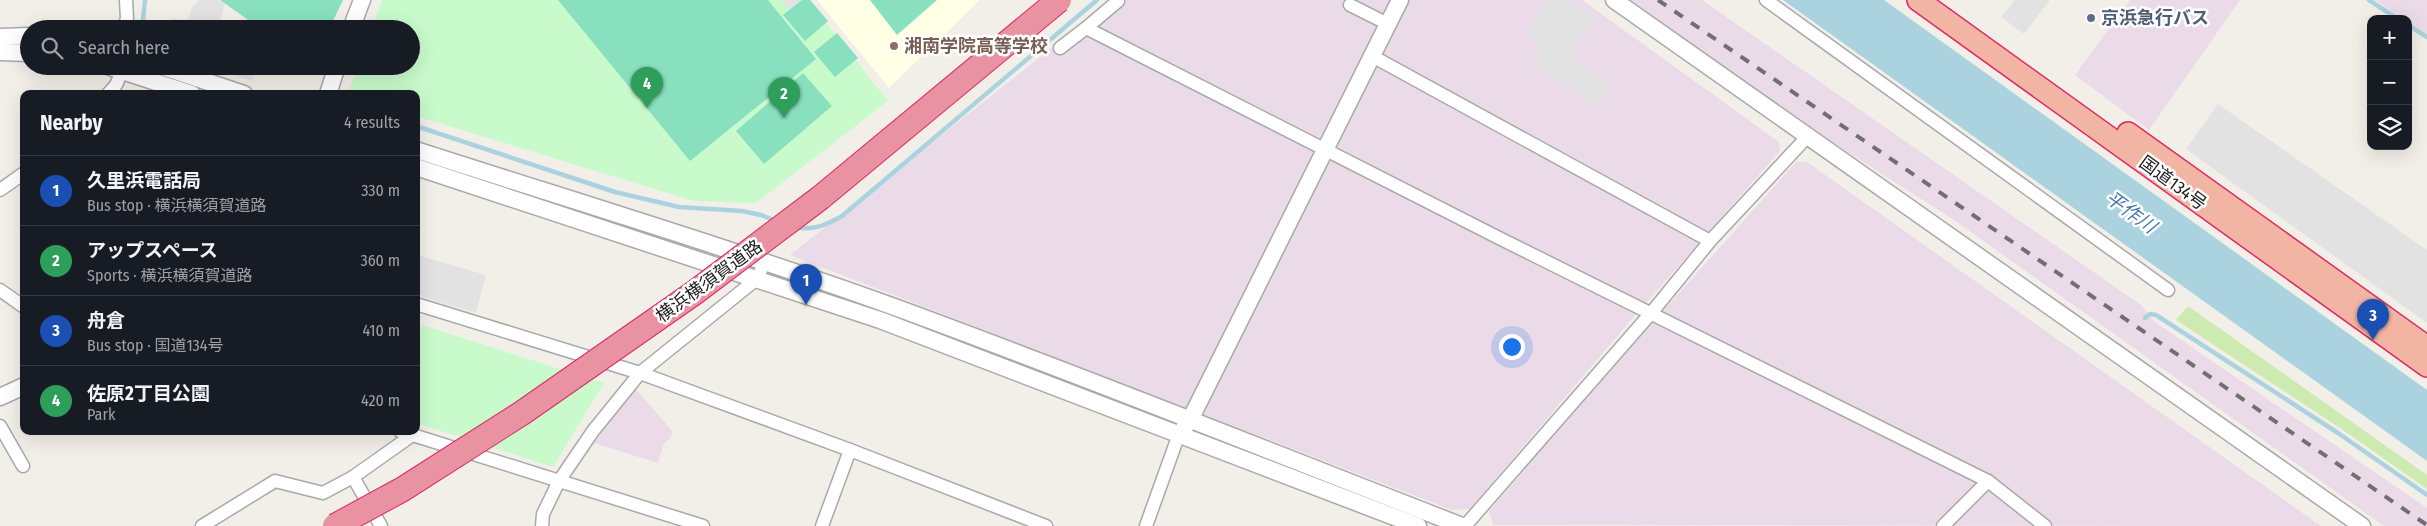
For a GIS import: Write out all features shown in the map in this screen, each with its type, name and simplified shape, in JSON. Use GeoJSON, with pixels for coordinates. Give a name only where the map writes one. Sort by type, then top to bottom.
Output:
{"type":"FeatureCollection","features":[{"type":"Feature","properties":{"kind":"highway","name":"横浜横須賀道路"},"geometry":{"type":"LineString","coordinates":[[335,526],[403,489],[514,418],[694,292],[820,198],[914,122],[1058,0]]}},
{"type":"Feature","properties":{"kind":"highway","name":"横浜横須賀道路"},"geometry":{"type":"LineString","coordinates":[[353,526],[424,487],[528,421],[692,305],[844,191],[1074,0]]}},
{"type":"Feature","properties":{"kind":"highway","name":"国道134号"},"geometry":{"type":"LineString","coordinates":[[1918,0],[2427,366]]}},
{"type":"Feature","properties":{"kind":"highway","name":"国道134号"},"geometry":{"type":"LineString","coordinates":[[1943,0],[2427,347]]}},
{"type":"Feature","properties":{"kind":"street"},"geometry":{"type":"LineString","coordinates":[[126,0],[126,20]]}},
{"type":"Feature","properties":{"kind":"street"},"geometry":{"type":"LineString","coordinates":[[354,20],[362,0]]}},
{"type":"Feature","properties":{"kind":"street"},"geometry":{"type":"LineString","coordinates":[[1146,526],[1179,434],[1190,420],[1400,0]]}},
{"type":"Feature","properties":{"kind":"street"},"geometry":{"type":"LineString","coordinates":[[1614,0],[2362,526]]}},
{"type":"Feature","properties":{"kind":"street"},"geometry":{"type":"LineString","coordinates":[[1766,0],[2168,290]]}},
{"type":"Feature","properties":{"kind":"street"},"geometry":{"type":"LineString","coordinates":[[1060,48],[1118,1]]}},
{"type":"Feature","properties":{"kind":"street"},"geometry":{"type":"LineString","coordinates":[[1350,5],[1388,24]]}},
{"type":"Feature","properties":{"kind":"street"},"geometry":{"type":"LineString","coordinates":[[1086,28],[1988,481],[2045,526]]}},
{"type":"Feature","properties":{"kind":"street"},"geometry":{"type":"LineString","coordinates":[[0,37],[20,36]]}},
{"type":"Feature","properties":{"kind":"street"},"geometry":{"type":"LineString","coordinates":[[0,52],[20,53]]}},
{"type":"Feature","properties":{"kind":"street"},"geometry":{"type":"LineString","coordinates":[[1372,56],[1710,241]]}},
{"type":"Feature","properties":{"kind":"street"},"geometry":{"type":"LineString","coordinates":[[111,90],[116,84],[117,75]]}},
{"type":"Feature","properties":{"kind":"street"},"geometry":{"type":"LineString","coordinates":[[138,75],[181,90]]}},
{"type":"Feature","properties":{"kind":"street"},"geometry":{"type":"LineString","coordinates":[[187,75],[232,90]]}},
{"type":"Feature","properties":{"kind":"street"},"geometry":{"type":"LineString","coordinates":[[329,90],[334,75]]}},
{"type":"Feature","properties":{"kind":"street"},"geometry":{"type":"LineString","coordinates":[[420,151],[764,262],[1016,352],[1464,526],[1652,312],[1710,241],[1807,137]]}},
{"type":"Feature","properties":{"kind":"street"},"geometry":{"type":"LineString","coordinates":[[420,168],[758,278],[990,360],[1418,526]]}},
{"type":"Feature","properties":{"kind":"street"},"geometry":{"type":"LineString","coordinates":[[0,190],[20,179]]}},
{"type":"Feature","properties":{"kind":"street"},"geometry":{"type":"LineString","coordinates":[[542,526],[543,514],[559,481],[593,431],[640,373],[758,278],[764,262]]}},
{"type":"Feature","properties":{"kind":"street"},"geometry":{"type":"LineString","coordinates":[[0,290],[20,305]]}},
{"type":"Feature","properties":{"kind":"street"},"geometry":{"type":"LineString","coordinates":[[420,305],[640,373],[850,450],[1016,521],[1046,526]]}},
{"type":"Feature","properties":{"kind":"street"},"geometry":{"type":"LineString","coordinates":[[0,397],[20,388]]}},
{"type":"Feature","properties":{"kind":"street"},"geometry":{"type":"LineString","coordinates":[[0,426],[23,466]]}},
{"type":"Feature","properties":{"kind":"street"},"geometry":{"type":"LineString","coordinates":[[202,526],[275,481],[323,493],[353,477],[404,435]]}},
{"type":"Feature","properties":{"kind":"street"},"geometry":{"type":"LineString","coordinates":[[412,435],[703,526]]}},
{"type":"Feature","properties":{"kind":"street"},"geometry":{"type":"LineString","coordinates":[[822,526],[850,450]]}},
{"type":"Feature","properties":{"kind":"street"},"geometry":{"type":"LineString","coordinates":[[353,477],[381,526]]}},
{"type":"Feature","properties":{"kind":"street"},"geometry":{"type":"LineString","coordinates":[[1943,526],[1988,481]]}},
{"type":"Feature","properties":{"kind":"shaded area"},"geometry":{"type":"Polygon","coordinates":[[[199,0],[218,0],[225,4],[220,20],[188,20],[192,8],[199,0]]]}},
{"type":"Feature","properties":{"kind":"shaded area"},"geometry":{"type":"Polygon","coordinates":[[[781,0],[801,0],[789,10],[781,0]]]}},
{"type":"Feature","properties":{"kind":"shaded area","name":"湘南学院高等学校"},"geometry":{"type":"Polygon","coordinates":[[[817,0],[980,0],[889,88],[817,0]]]}},
{"type":"Feature","properties":{"kind":"shaded area"},"geometry":{"type":"Polygon","coordinates":[[[1112,0],[1582,0],[1779,142],[1780,151],[1631,320],[1470,509],[1452,510],[790,255],[1112,0]]]}},
{"type":"Feature","properties":{"kind":"shaded area"},"geometry":{"type":"Polygon","coordinates":[[[1546,0],[1570,0],[1595,15],[1569,57],[1609,82],[1596,105],[1532,65],[1543,46],[1525,35],[1546,0]]]}},
{"type":"Feature","properties":{"kind":"shaded area"},"geometry":{"type":"Polygon","coordinates":[[[1631,0],[1702,0],[2141,305],[2155,322],[2427,508],[2427,526],[2384,526],[1954,220],[1821,135],[1631,0]]]}},
{"type":"Feature","properties":{"kind":"shaded area"},"geometry":{"type":"Polygon","coordinates":[[[2015,0],[2050,0],[2024,34],[2001,17],[2015,0]]]}},
{"type":"Feature","properties":{"kind":"shaded area"},"geometry":{"type":"Polygon","coordinates":[[[2130,0],[2240,0],[2149,130],[2075,75],[2130,0]]]}},
{"type":"Feature","properties":{"kind":"shaded area"},"geometry":{"type":"Polygon","coordinates":[[[2375,0],[2427,0],[2427,34],[2412,25],[2412,15],[2398,15],[2375,0]]]}},
{"type":"Feature","properties":{"kind":"shaded area"},"geometry":{"type":"Polygon","coordinates":[[[235,75],[254,75],[252,81],[235,75]]]}},
{"type":"Feature","properties":{"kind":"shaded area"},"geometry":{"type":"Polygon","coordinates":[[[2218,104],[2427,250],[2427,323],[2186,149],[2218,104]]]}},
{"type":"Feature","properties":{"kind":"shaded area"},"geometry":{"type":"Polygon","coordinates":[[[1796,162],[1807,162],[2321,526],[1493,525],[1489,511],[1647,329],[1796,162]]]}},
{"type":"Feature","properties":{"kind":"shaded area"},"geometry":{"type":"Polygon","coordinates":[[[420,256],[486,275],[476,313],[420,296],[420,256]]]}},
{"type":"Feature","properties":{"kind":"shaded area"},"geometry":{"type":"Polygon","coordinates":[[[635,388],[673,432],[663,445],[658,463],[594,443],[635,388]]]}},
{"type":"Feature","properties":{"kind":"green space"},"geometry":{"type":"Polygon","coordinates":[[[220,0],[343,0],[333,20],[248,20],[220,0]]]}},
{"type":"Feature","properties":{"kind":"green space"},"geometry":{"type":"Polygon","coordinates":[[[382,0],[808,0],[888,101],[756,203],[694,201],[420,117],[420,90],[349,90],[355,75],[420,75],[420,20],[374,20],[382,0]]]}},
{"type":"Feature","properties":{"kind":"green space"},"geometry":{"type":"Polygon","coordinates":[[[558,0],[768,0],[816,59],[690,161],[558,0]]]}},
{"type":"Feature","properties":{"kind":"green space"},"geometry":{"type":"Polygon","coordinates":[[[802,0],[810,0],[828,21],[805,41],[783,15],[802,0]]]}},
{"type":"Feature","properties":{"kind":"green space"},"geometry":{"type":"Polygon","coordinates":[[[870,0],[937,0],[897,35],[870,0]]]}},
{"type":"Feature","properties":{"kind":"green space"},"geometry":{"type":"Polygon","coordinates":[[[837,33],[858,58],[835,77],[814,52],[837,33]]]}},
{"type":"Feature","properties":{"kind":"green space"},"geometry":{"type":"Polygon","coordinates":[[[803,73],[832,106],[764,164],[736,131],[803,73]]]}},
{"type":"Feature","properties":{"kind":"green space"},"geometry":{"type":"Polygon","coordinates":[[[2188,306],[2427,475],[2427,489],[2343,430],[2176,320],[2188,306]]]}},
{"type":"Feature","properties":{"kind":"green space"},"geometry":{"type":"Polygon","coordinates":[[[422,325],[604,383],[553,467],[420,424],[420,332],[422,325]]]}},
{"type":"Feature","properties":{"kind":"water","name":"平作川"},"geometry":{"type":"Polygon","coordinates":[[[1783,0],[1884,0],[2427,390],[2427,461],[1783,0]]]}},
{"type":"Feature","properties":{"kind":"waterway"},"geometry":{"type":"LineString","coordinates":[[143,20],[145,0]]}},
{"type":"Feature","properties":{"kind":"waterway"},"geometry":{"type":"LineString","coordinates":[[795,227],[808,228],[819,226],[842,216],[1097,0]]}},
{"type":"Feature","properties":{"kind":"waterway"},"geometry":{"type":"LineString","coordinates":[[2369,0],[2392,15]]}},
{"type":"Feature","properties":{"kind":"waterway"},"geometry":{"type":"LineString","coordinates":[[2412,28],[2427,37]]}},
{"type":"Feature","properties":{"kind":"waterway"},"geometry":{"type":"LineString","coordinates":[[420,127],[615,192],[679,207],[742,211],[761,215],[776,221]]}},
{"type":"Feature","properties":{"kind":"waterway"},"geometry":{"type":"LineString","coordinates":[[2145,318],[2150,314],[2156,315],[2338,433],[2427,495]]}},
{"type":"Feature","properties":{"kind":"railway"},"geometry":{"type":"LineString","coordinates":[[1658,0],[2427,525]]}},
{"type":"Feature","properties":{"kind":"place","name":"京浜急行バス"},"geometry":{"type":"Point","coordinates":[2091,18]}},
{"type":"Feature","properties":{"kind":"place","name":"湘南学院高等学校"},"geometry":{"type":"Point","coordinates":[894,46]}},
{"type":"Feature","properties":{"kind":"place","name":"佐原2丁目公園"},"geometry":{"type":"Point","coordinates":[647,108]}},
{"type":"Feature","properties":{"kind":"place","name":"アップスペース"},"geometry":{"type":"Point","coordinates":[784,118]}},
{"type":"Feature","properties":{"kind":"place","name":"久里浜電話局"},"geometry":{"type":"Point","coordinates":[806,305]}},
{"type":"Feature","properties":{"kind":"place","name":"舟倉"},"geometry":{"type":"Point","coordinates":[2373,340]}}]}
